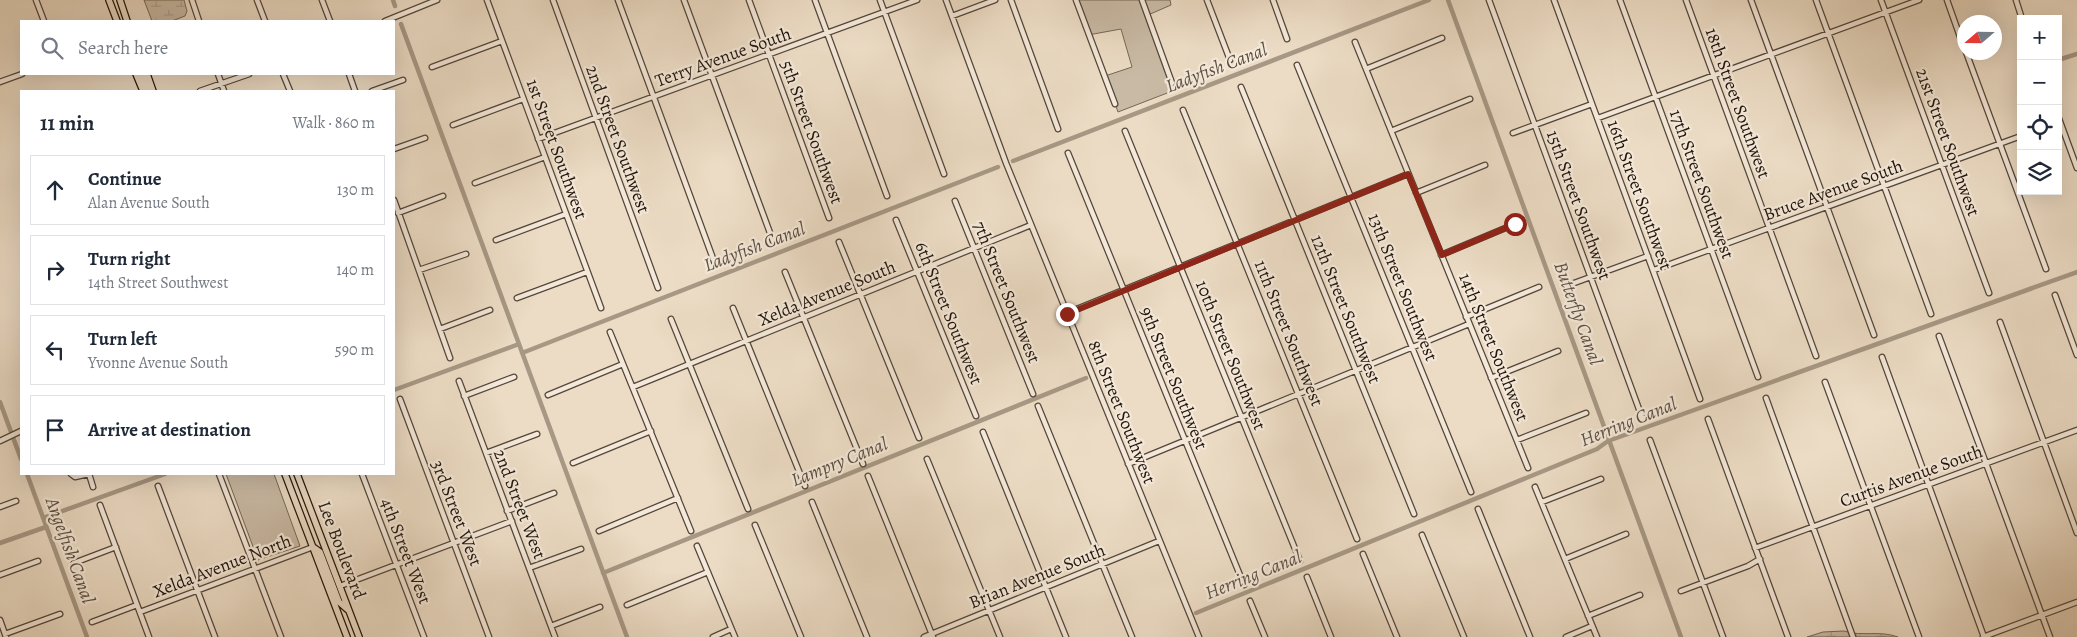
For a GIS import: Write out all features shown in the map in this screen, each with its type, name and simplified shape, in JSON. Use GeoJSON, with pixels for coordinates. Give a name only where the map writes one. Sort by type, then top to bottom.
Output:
{"type":"FeatureCollection","features":[{"type":"Feature","properties":{"kind":"main road"},"geometry":{"type":"LineString","coordinates":[[109,0],[117,20]]}},
{"type":"Feature","properties":{"kind":"main road"},"geometry":{"type":"LineString","coordinates":[[120,0],[128,20]]}},
{"type":"Feature","properties":{"kind":"main road"},"geometry":{"type":"LineString","coordinates":[[136,75],[143,90]]}},
{"type":"Feature","properties":{"kind":"main road"},"geometry":{"type":"LineString","coordinates":[[142,75],[148,90]]}},
{"type":"Feature","properties":{"kind":"main road"},"geometry":{"type":"LineString","coordinates":[[147,75],[153,90]]}},
{"type":"Feature","properties":{"kind":"main road","name":"Lee Boulevard"},"geometry":{"type":"LineString","coordinates":[[285,475],[347,637]]}},
{"type":"Feature","properties":{"kind":"main road","name":"Lee Boulevard"},"geometry":{"type":"LineString","coordinates":[[297,475],[359,637]]}},
{"type":"Feature","properties":{"kind":"main road"},"geometry":{"type":"LineString","coordinates":[[313,547],[320,552],[339,602],[350,611]]}},
{"type":"Feature","properties":{"kind":"street"},"geometry":{"type":"LineString","coordinates":[[36,0],[44,20]]}},
{"type":"Feature","properties":{"kind":"street"},"geometry":{"type":"LineString","coordinates":[[192,0],[199,20]]}},
{"type":"Feature","properties":{"kind":"street"},"geometry":{"type":"LineString","coordinates":[[257,0],[265,20]]}},
{"type":"Feature","properties":{"kind":"street"},"geometry":{"type":"LineString","coordinates":[[322,0],[330,20]]}},
{"type":"Feature","properties":{"kind":"street"},"geometry":{"type":"LineString","coordinates":[[387,20],[437,0]]}},
{"type":"Feature","properties":{"kind":"street","name":"1st Street Southwest"},"geometry":{"type":"LineString","coordinates":[[487,0],[601,308]]}},
{"type":"Feature","properties":{"kind":"street","name":"2nd Street Southwest"},"geometry":{"type":"LineString","coordinates":[[553,0],[658,288]]}},
{"type":"Feature","properties":{"kind":"street"},"geometry":{"type":"LineString","coordinates":[[618,0],[716,264]]}},
{"type":"Feature","properties":{"kind":"street"},"geometry":{"type":"LineString","coordinates":[[684,0],[772,241]]}},
{"type":"Feature","properties":{"kind":"street","name":"5th Street Southwest"},"geometry":{"type":"LineString","coordinates":[[749,0],[829,218]]}},
{"type":"Feature","properties":{"kind":"street"},"geometry":{"type":"LineString","coordinates":[[815,0],[887,196]]}},
{"type":"Feature","properties":{"kind":"street"},"geometry":{"type":"LineString","coordinates":[[880,0],[944,174]]}},
{"type":"Feature","properties":{"kind":"street","name":"Terry Avenue South"},"geometry":{"type":"LineString","coordinates":[[538,139],[916,0]]}},
{"type":"Feature","properties":{"kind":"street","name":"8th Street Southwest"},"geometry":{"type":"LineString","coordinates":[[946,0],[1031,225],[1199,637]]}},
{"type":"Feature","properties":{"kind":"street"},"geometry":{"type":"LineString","coordinates":[[952,16],[995,0]]}},
{"type":"Feature","properties":{"kind":"street"},"geometry":{"type":"LineString","coordinates":[[1011,0],[1058,129]]}},
{"type":"Feature","properties":{"kind":"street"},"geometry":{"type":"LineString","coordinates":[[1076,0],[1114,104]]}},
{"type":"Feature","properties":{"kind":"street"},"geometry":{"type":"LineString","coordinates":[[1142,0],[1172,84]]}},
{"type":"Feature","properties":{"kind":"street"},"geometry":{"type":"LineString","coordinates":[[1207,0],[1230,60]]}},
{"type":"Feature","properties":{"kind":"street"},"geometry":{"type":"LineString","coordinates":[[1273,0],[1287,39]]}},
{"type":"Feature","properties":{"kind":"street","name":"15th Street Southwest"},"geometry":{"type":"LineString","coordinates":[[1489,0],[1643,420]]}},
{"type":"Feature","properties":{"kind":"street","name":"16th Street Southwest"},"geometry":{"type":"LineString","coordinates":[[1554,0],[1700,399]]}},
{"type":"Feature","properties":{"kind":"street","name":"17th Street Southwest"},"geometry":{"type":"LineString","coordinates":[[1620,0],[1758,377]]}},
{"type":"Feature","properties":{"kind":"street","name":"18th Street Southwest"},"geometry":{"type":"LineString","coordinates":[[1686,0],[1816,356]]}},
{"type":"Feature","properties":{"kind":"street"},"geometry":{"type":"LineString","coordinates":[[1751,0],[1874,336]]}},
{"type":"Feature","properties":{"kind":"street"},"geometry":{"type":"LineString","coordinates":[[1816,0],[1931,314]]}},
{"type":"Feature","properties":{"kind":"street","name":"21st Street Southwest"},"geometry":{"type":"LineString","coordinates":[[1882,0],[1989,293]]}},
{"type":"Feature","properties":{"kind":"street"},"geometry":{"type":"LineString","coordinates":[[1598,118],[1919,0]]}},
{"type":"Feature","properties":{"kind":"street"},"geometry":{"type":"LineString","coordinates":[[1947,0],[1957,28]]}},
{"type":"Feature","properties":{"kind":"street"},"geometry":{"type":"LineString","coordinates":[[2016,0],[2021,15]]}},
{"type":"Feature","properties":{"kind":"street"},"geometry":{"type":"LineString","coordinates":[[1366,69],[1442,38]]}},
{"type":"Feature","properties":{"kind":"street"},"geometry":{"type":"LineString","coordinates":[[432,67],[502,41]]}},
{"type":"Feature","properties":{"kind":"street","name":"14th Street Southwest"},"geometry":{"type":"LineString","coordinates":[[1355,42],[1528,468]]}},
{"type":"Feature","properties":{"kind":"street"},"geometry":{"type":"LineString","coordinates":[[1969,60],[2046,269]]}},
{"type":"Feature","properties":{"kind":"street","name":"13th Street Southwest"},"geometry":{"type":"LineString","coordinates":[[1297,64],[1471,492]]}},
{"type":"Feature","properties":{"kind":"street"},"geometry":{"type":"LineString","coordinates":[[0,81],[20,75]]}},
{"type":"Feature","properties":{"kind":"street"},"geometry":{"type":"LineString","coordinates":[[218,75],[224,90]]}},
{"type":"Feature","properties":{"kind":"street"},"geometry":{"type":"LineString","coordinates":[[203,90],[246,75]]}},
{"type":"Feature","properties":{"kind":"street"},"geometry":{"type":"LineString","coordinates":[[283,75],[290,90]]}},
{"type":"Feature","properties":{"kind":"street"},"geometry":{"type":"LineString","coordinates":[[349,75],[355,90]]}},
{"type":"Feature","properties":{"kind":"street"},"geometry":{"type":"LineString","coordinates":[[375,90],[404,80]]}},
{"type":"Feature","properties":{"kind":"street","name":"12th Street Southwest"},"geometry":{"type":"LineString","coordinates":[[1241,87],[1414,514]]}},
{"type":"Feature","properties":{"kind":"street"},"geometry":{"type":"LineString","coordinates":[[453,125],[523,99]]}},
{"type":"Feature","properties":{"kind":"street"},"geometry":{"type":"LineString","coordinates":[[1391,131],[1470,99]]}},
{"type":"Feature","properties":{"kind":"street"},"geometry":{"type":"LineString","coordinates":[[1513,133],[1592,104]]}},
{"type":"Feature","properties":{"kind":"street","name":"11th Street Southwest"},"geometry":{"type":"LineString","coordinates":[[1183,110],[1357,538]]}},
{"type":"Feature","properties":{"kind":"street"},"geometry":{"type":"LineString","coordinates":[[2062,128],[2077,168]]}},
{"type":"Feature","properties":{"kind":"street","name":"10th Street Southwest"},"geometry":{"type":"LineString","coordinates":[[1125,131],[1300,561]]}},
{"type":"Feature","properties":{"kind":"street","name":"Bruce Avenue South"},"geometry":{"type":"LineString","coordinates":[[1654,270],[2017,137]]}},
{"type":"Feature","properties":{"kind":"street"},"geometry":{"type":"LineString","coordinates":[[395,149],[425,138]]}},
{"type":"Feature","properties":{"kind":"street","name":"9th Street Southwest"},"geometry":{"type":"LineString","coordinates":[[1068,153],[1244,585]]}},
{"type":"Feature","properties":{"kind":"street"},"geometry":{"type":"LineString","coordinates":[[474,183],[545,156]]}},
{"type":"Feature","properties":{"kind":"street"},"geometry":{"type":"LineString","coordinates":[[1416,193],[1484,165]]}},
{"type":"Feature","properties":{"kind":"street"},"geometry":{"type":"LineString","coordinates":[[1067,314],[1408,174]]}},
{"type":"Feature","properties":{"kind":"street"},"geometry":{"type":"LineString","coordinates":[[398,213],[443,196]]}},
{"type":"Feature","properties":{"kind":"street","name":"7th Street Southwest"},"geometry":{"type":"LineString","coordinates":[[955,201],[1033,394]]}},
{"type":"Feature","properties":{"kind":"street"},"geometry":{"type":"LineString","coordinates":[[395,203],[450,358]]}},
{"type":"Feature","properties":{"kind":"street"},"geometry":{"type":"LineString","coordinates":[[496,240],[566,214]]}},
{"type":"Feature","properties":{"kind":"street","name":"6th Street Southwest"},"geometry":{"type":"LineString","coordinates":[[896,220],[976,416]]}},
{"type":"Feature","properties":{"kind":"street"},"geometry":{"type":"LineString","coordinates":[[1442,255],[1515,224]]}},
{"type":"Feature","properties":{"kind":"street","name":"Xelda Avenue South"},"geometry":{"type":"LineString","coordinates":[[633,388],[1031,225]]}},
{"type":"Feature","properties":{"kind":"street"},"geometry":{"type":"LineString","coordinates":[[839,242],[919,438]]}},
{"type":"Feature","properties":{"kind":"street"},"geometry":{"type":"LineString","coordinates":[[419,270],[466,254]]}},
{"type":"Feature","properties":{"kind":"street"},"geometry":{"type":"LineString","coordinates":[[1566,286],[1648,256]]}},
{"type":"Feature","properties":{"kind":"street"},"geometry":{"type":"LineString","coordinates":[[517,298],[587,272]]}},
{"type":"Feature","properties":{"kind":"street"},"geometry":{"type":"LineString","coordinates":[[785,272],[863,464]]}},
{"type":"Feature","properties":{"kind":"street"},"geometry":{"type":"LineString","coordinates":[[1466,317],[1539,287]]}},
{"type":"Feature","properties":{"kind":"street"},"geometry":{"type":"LineString","coordinates":[[2055,295],[2077,355]]}},
{"type":"Feature","properties":{"kind":"street"},"geometry":{"type":"LineString","coordinates":[[733,308],[806,486]]}},
{"type":"Feature","properties":{"kind":"street"},"geometry":{"type":"LineString","coordinates":[[440,329],[490,310]]}},
{"type":"Feature","properties":{"kind":"street"},"geometry":{"type":"LineString","coordinates":[[671,319],[748,509]]}},
{"type":"Feature","properties":{"kind":"street"},"geometry":{"type":"LineString","coordinates":[[2000,322],[2077,533]]}},
{"type":"Feature","properties":{"kind":"street"},"geometry":{"type":"LineString","coordinates":[[1128,464],[1469,324]]}},
{"type":"Feature","properties":{"kind":"street"},"geometry":{"type":"LineString","coordinates":[[610,332],[691,531]]}},
{"type":"Feature","properties":{"kind":"street"},"geometry":{"type":"LineString","coordinates":[[1939,336],[2050,637]]}},
{"type":"Feature","properties":{"kind":"street"},"geometry":{"type":"LineString","coordinates":[[1491,378],[1558,351]]}},
{"type":"Feature","properties":{"kind":"street"},"geometry":{"type":"LineString","coordinates":[[1882,357],[1983,637],[2077,602]]}},
{"type":"Feature","properties":{"kind":"street"},"geometry":{"type":"LineString","coordinates":[[548,395],[623,364]]}},
{"type":"Feature","properties":{"kind":"street"},"geometry":{"type":"LineString","coordinates":[[464,396],[514,377]]}},
{"type":"Feature","properties":{"kind":"street","name":"2nd Street West"},"geometry":{"type":"LineString","coordinates":[[458,381],[555,637]]}},
{"type":"Feature","properties":{"kind":"street"},"geometry":{"type":"LineString","coordinates":[[1825,382],[1919,637]]}},
{"type":"Feature","properties":{"kind":"street"},"geometry":{"type":"LineString","coordinates":[[1766,398],[1853,637]]}},
{"type":"Feature","properties":{"kind":"street","name":"3rd Street West"},"geometry":{"type":"LineString","coordinates":[[400,399],[489,637]]}},
{"type":"Feature","properties":{"kind":"street"},"geometry":{"type":"LineString","coordinates":[[1038,406],[1132,637]]}},
{"type":"Feature","properties":{"kind":"street"},"geometry":{"type":"LineString","coordinates":[[1517,440],[1586,413]]}},
{"type":"Feature","properties":{"kind":"street"},"geometry":{"type":"LineString","coordinates":[[1708,419],[1788,637]]}},
{"type":"Feature","properties":{"kind":"street","name":"Curtis Avenue South"},"geometry":{"type":"LineString","coordinates":[[1756,548],[2077,430]]}},
{"type":"Feature","properties":{"kind":"street"},"geometry":{"type":"LineString","coordinates":[[573,463],[651,431]]}},
{"type":"Feature","properties":{"kind":"street"},"geometry":{"type":"LineString","coordinates":[[2,440],[20,432]]}},
{"type":"Feature","properties":{"kind":"street"},"geometry":{"type":"LineString","coordinates":[[982,432],[1066,637]]}},
{"type":"Feature","properties":{"kind":"street"},"geometry":{"type":"LineString","coordinates":[[486,453],[536,434]]}},
{"type":"Feature","properties":{"kind":"street"},"geometry":{"type":"LineString","coordinates":[[1650,440],[1722,637]]}},
{"type":"Feature","properties":{"kind":"street"},"geometry":{"type":"LineString","coordinates":[[927,459],[1000,637]]}},
{"type":"Feature","properties":{"kind":"street"},"geometry":{"type":"LineString","coordinates":[[89,475],[93,487]]}},
{"type":"Feature","properties":{"kind":"street"},"geometry":{"type":"LineString","coordinates":[[220,475],[281,637]]}},
{"type":"Feature","properties":{"kind":"street","name":"4th Street West"},"geometry":{"type":"LineString","coordinates":[[362,475],[424,637]]}},
{"type":"Feature","properties":{"kind":"street"},"geometry":{"type":"LineString","coordinates":[[868,476],[932,635]]}},
{"type":"Feature","properties":{"kind":"street"},"geometry":{"type":"LineString","coordinates":[[1542,502],[1600,479]]}},
{"type":"Feature","properties":{"kind":"street"},"geometry":{"type":"LineString","coordinates":[[158,486],[215,637]]}},
{"type":"Feature","properties":{"kind":"street"},"geometry":{"type":"LineString","coordinates":[[1535,486],[1597,637]]}},
{"type":"Feature","properties":{"kind":"street"},"geometry":{"type":"LineString","coordinates":[[508,511],[554,494]]}},
{"type":"Feature","properties":{"kind":"street"},"geometry":{"type":"LineString","coordinates":[[599,531],[678,498]]}},
{"type":"Feature","properties":{"kind":"street"},"geometry":{"type":"LineString","coordinates":[[0,506],[16,501]]}},
{"type":"Feature","properties":{"kind":"street"},"geometry":{"type":"LineString","coordinates":[[812,502],[867,637]]}},
{"type":"Feature","properties":{"kind":"street"},"geometry":{"type":"LineString","coordinates":[[100,505],[150,637]]}},
{"type":"Feature","properties":{"kind":"street"},"geometry":{"type":"LineString","coordinates":[[1478,509],[1530,637]]}},
{"type":"Feature","properties":{"kind":"street"},"geometry":{"type":"LineString","coordinates":[[340,586],[512,521]]}},
{"type":"Feature","properties":{"kind":"street"},"geometry":{"type":"LineString","coordinates":[[755,525],[801,637]]}},
{"type":"Feature","properties":{"kind":"street"},"geometry":{"type":"LineString","coordinates":[[1565,559],[1626,534]]}},
{"type":"Feature","properties":{"kind":"street"},"geometry":{"type":"LineString","coordinates":[[1422,535],[1464,637]]}},
{"type":"Feature","properties":{"kind":"street","name":"Brian Avenue South"},"geometry":{"type":"LineString","coordinates":[[924,637],[1159,541]]}},
{"type":"Feature","properties":{"kind":"street"},"geometry":{"type":"LineString","coordinates":[[697,546],[734,637]]}},
{"type":"Feature","properties":{"kind":"street"},"geometry":{"type":"LineString","coordinates":[[74,563],[116,547]]}},
{"type":"Feature","properties":{"kind":"street","name":"Xelda Avenue North"},"geometry":{"type":"LineString","coordinates":[[140,612],[313,547]]}},
{"type":"Feature","properties":{"kind":"street"},"geometry":{"type":"LineString","coordinates":[[529,568],[581,549]]}},
{"type":"Feature","properties":{"kind":"street"},"geometry":{"type":"LineString","coordinates":[[1363,554],[1397,637]]}},
{"type":"Feature","properties":{"kind":"street"},"geometry":{"type":"LineString","coordinates":[[1681,591],[1748,566],[1760,559]]}},
{"type":"Feature","properties":{"kind":"street"},"geometry":{"type":"LineString","coordinates":[[0,575],[38,561]]}},
{"type":"Feature","properties":{"kind":"street"},"geometry":{"type":"LineString","coordinates":[[626,605],[708,572]]}},
{"type":"Feature","properties":{"kind":"street"},"geometry":{"type":"LineString","coordinates":[[1307,577],[1331,637]]}},
{"type":"Feature","properties":{"kind":"street"},"geometry":{"type":"LineString","coordinates":[[1588,616],[1640,595]]}},
{"type":"Feature","properties":{"kind":"street"},"geometry":{"type":"LineString","coordinates":[[1250,601],[1265,637]]}},
{"type":"Feature","properties":{"kind":"street","name":"Xelda Avenue North"},"geometry":{"type":"LineString","coordinates":[[92,622],[137,604]]}},
{"type":"Feature","properties":{"kind":"street"},"geometry":{"type":"LineString","coordinates":[[551,626],[600,607]]}},
{"type":"Feature","properties":{"kind":"street"},"geometry":{"type":"LineString","coordinates":[[0,620],[6,636],[60,614]]}},
{"type":"Feature","properties":{"kind":"street"},"geometry":{"type":"LineString","coordinates":[[1566,637],[1592,626]]}},
{"type":"Feature","properties":{"kind":"street"},"geometry":{"type":"LineString","coordinates":[[713,637],[732,630]]}},
{"type":"Feature","properties":{"kind":"green space"},"geometry":{"type":"Polygon","coordinates":[[[144,0],[184,0],[187,11],[185,16],[175,20],[152,20],[144,0]]]}},
{"type":"Feature","properties":{"kind":"green space"},"geometry":{"type":"Polygon","coordinates":[[[1076,0],[1170,0],[1171,5],[1148,15],[1175,90],[1118,112],[1105,76],[1132,67],[1121,29],[1088,35],[1076,0]]]}},
{"type":"Feature","properties":{"kind":"green space"},"geometry":{"type":"Polygon","coordinates":[[[226,475],[274,475],[300,546],[258,560],[226,475]]]}},
{"type":"Feature","properties":{"kind":"green space"},"geometry":{"type":"Polygon","coordinates":[[[1844,631],[1898,637],[1807,637],[1823,632],[1844,631]]]}},
{"type":"Feature","properties":{"kind":"waterway"},"geometry":{"type":"LineString","coordinates":[[393,0],[395,6]]}},
{"type":"Feature","properties":{"kind":"waterway","name":"Ladyfish Canal"},"geometry":{"type":"LineString","coordinates":[[1013,161],[1429,0]]}},
{"type":"Feature","properties":{"kind":"waterway","name":"Butterfly Canal"},"geometry":{"type":"LineString","coordinates":[[1448,0],[1681,637]]}},
{"type":"Feature","properties":{"kind":"waterway"},"geometry":{"type":"LineString","coordinates":[[401,24],[627,637]]}},
{"type":"Feature","properties":{"kind":"waterway"},"geometry":{"type":"LineString","coordinates":[[2062,59],[2077,54]]}},
{"type":"Feature","properties":{"kind":"waterway","name":"Ladyfish Canal"},"geometry":{"type":"LineString","coordinates":[[522,353],[998,167]]}},
{"type":"Feature","properties":{"kind":"waterway","name":"Herring Canal"},"geometry":{"type":"LineString","coordinates":[[1196,613],[1597,449],[1608,441],[2077,272]]}},
{"type":"Feature","properties":{"kind":"waterway","name":"Ladyfish Canal"},"geometry":{"type":"LineString","coordinates":[[395,390],[519,344]]}},
{"type":"Feature","properties":{"kind":"waterway","name":"Lampry Canal"},"geometry":{"type":"LineString","coordinates":[[603,573],[1086,378]]}},
{"type":"Feature","properties":{"kind":"waterway","name":"Angelfish Canal"},"geometry":{"type":"LineString","coordinates":[[0,402],[20,456]]}},
{"type":"Feature","properties":{"kind":"waterway","name":"Angelfish Canal"},"geometry":{"type":"LineString","coordinates":[[27,475],[87,637]]}},
{"type":"Feature","properties":{"kind":"waterway","name":"Ladyfish Canal"},"geometry":{"type":"LineString","coordinates":[[43,518],[162,475]]}},
{"type":"Feature","properties":{"kind":"waterway"},"geometry":{"type":"LineString","coordinates":[[0,543],[46,527]]}},
{"type":"Feature","properties":{"kind":"route"},"geometry":{"type":"LineString","coordinates":[[1067,314],[1408,174],[1442,255],[1515,224]]}}]}
